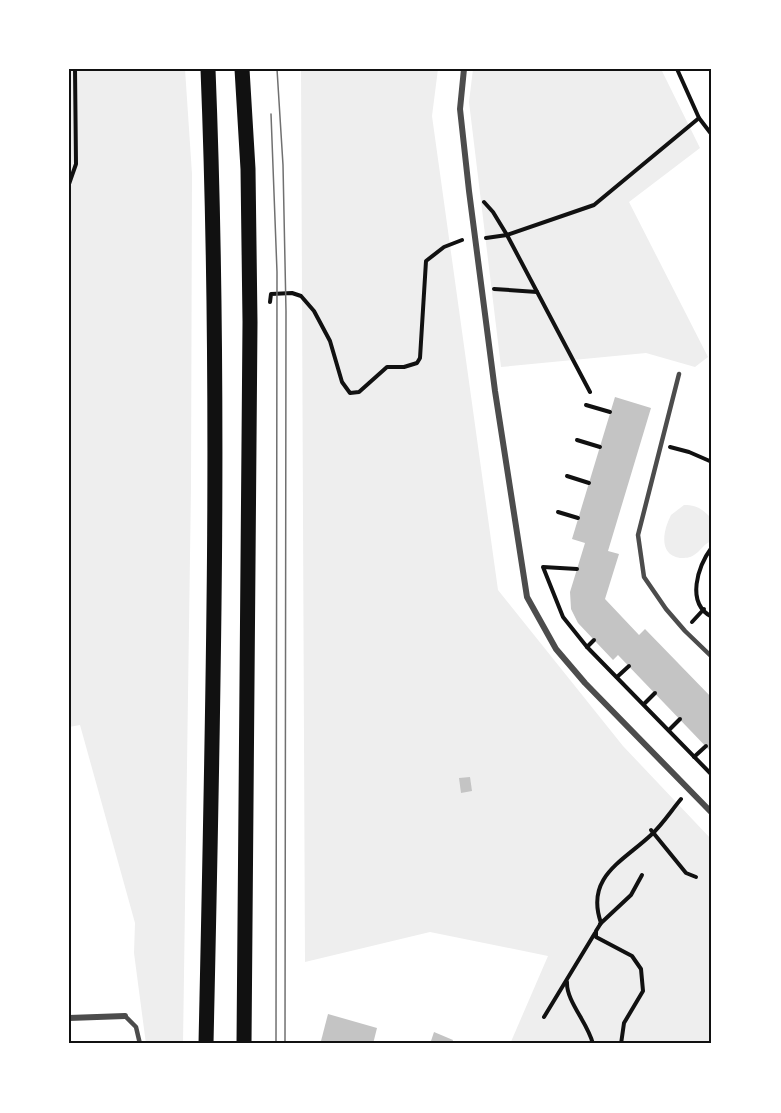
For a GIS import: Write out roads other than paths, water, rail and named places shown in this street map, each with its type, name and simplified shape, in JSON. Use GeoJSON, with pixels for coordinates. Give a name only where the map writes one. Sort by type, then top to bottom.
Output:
{"type":"FeatureCollection","features":[{"type":"Feature","properties":{"kind":"main road"},"geometry":{"type":"LineString","coordinates":[[206,1044],[216,413],[214,217],[208,69]]}},
{"type":"Feature","properties":{"kind":"main road"},"geometry":{"type":"LineString","coordinates":[[242,69],[248,170],[250,322],[244,1044]]}},
{"type":"Feature","properties":{"kind":"street"},"geometry":{"type":"LineString","coordinates":[[464,69],[460,109],[474,235],[495,391],[527,597],[556,649],[592,691],[712,813]]}},
{"type":"Feature","properties":{"kind":"street"},"geometry":{"type":"LineString","coordinates":[[69,1018],[125,1016]]}},
{"type":"Feature","properties":{"kind":"lane"},"geometry":{"type":"LineString","coordinates":[[680,374],[638,535],[644,577],[672,616],[712,657]]}},
{"type":"Feature","properties":{"kind":"lane"},"geometry":{"type":"LineString","coordinates":[[125,1016],[136,1027],[141,1044]]}},
{"type":"Feature","properties":{"kind":"tram line"},"geometry":{"type":"LineString","coordinates":[[277,69],[283,165],[286,311],[285,1044]]}},
{"type":"Feature","properties":{"kind":"tram line"},"geometry":{"type":"LineString","coordinates":[[271,114],[277,272],[276,1044]]}}]}
